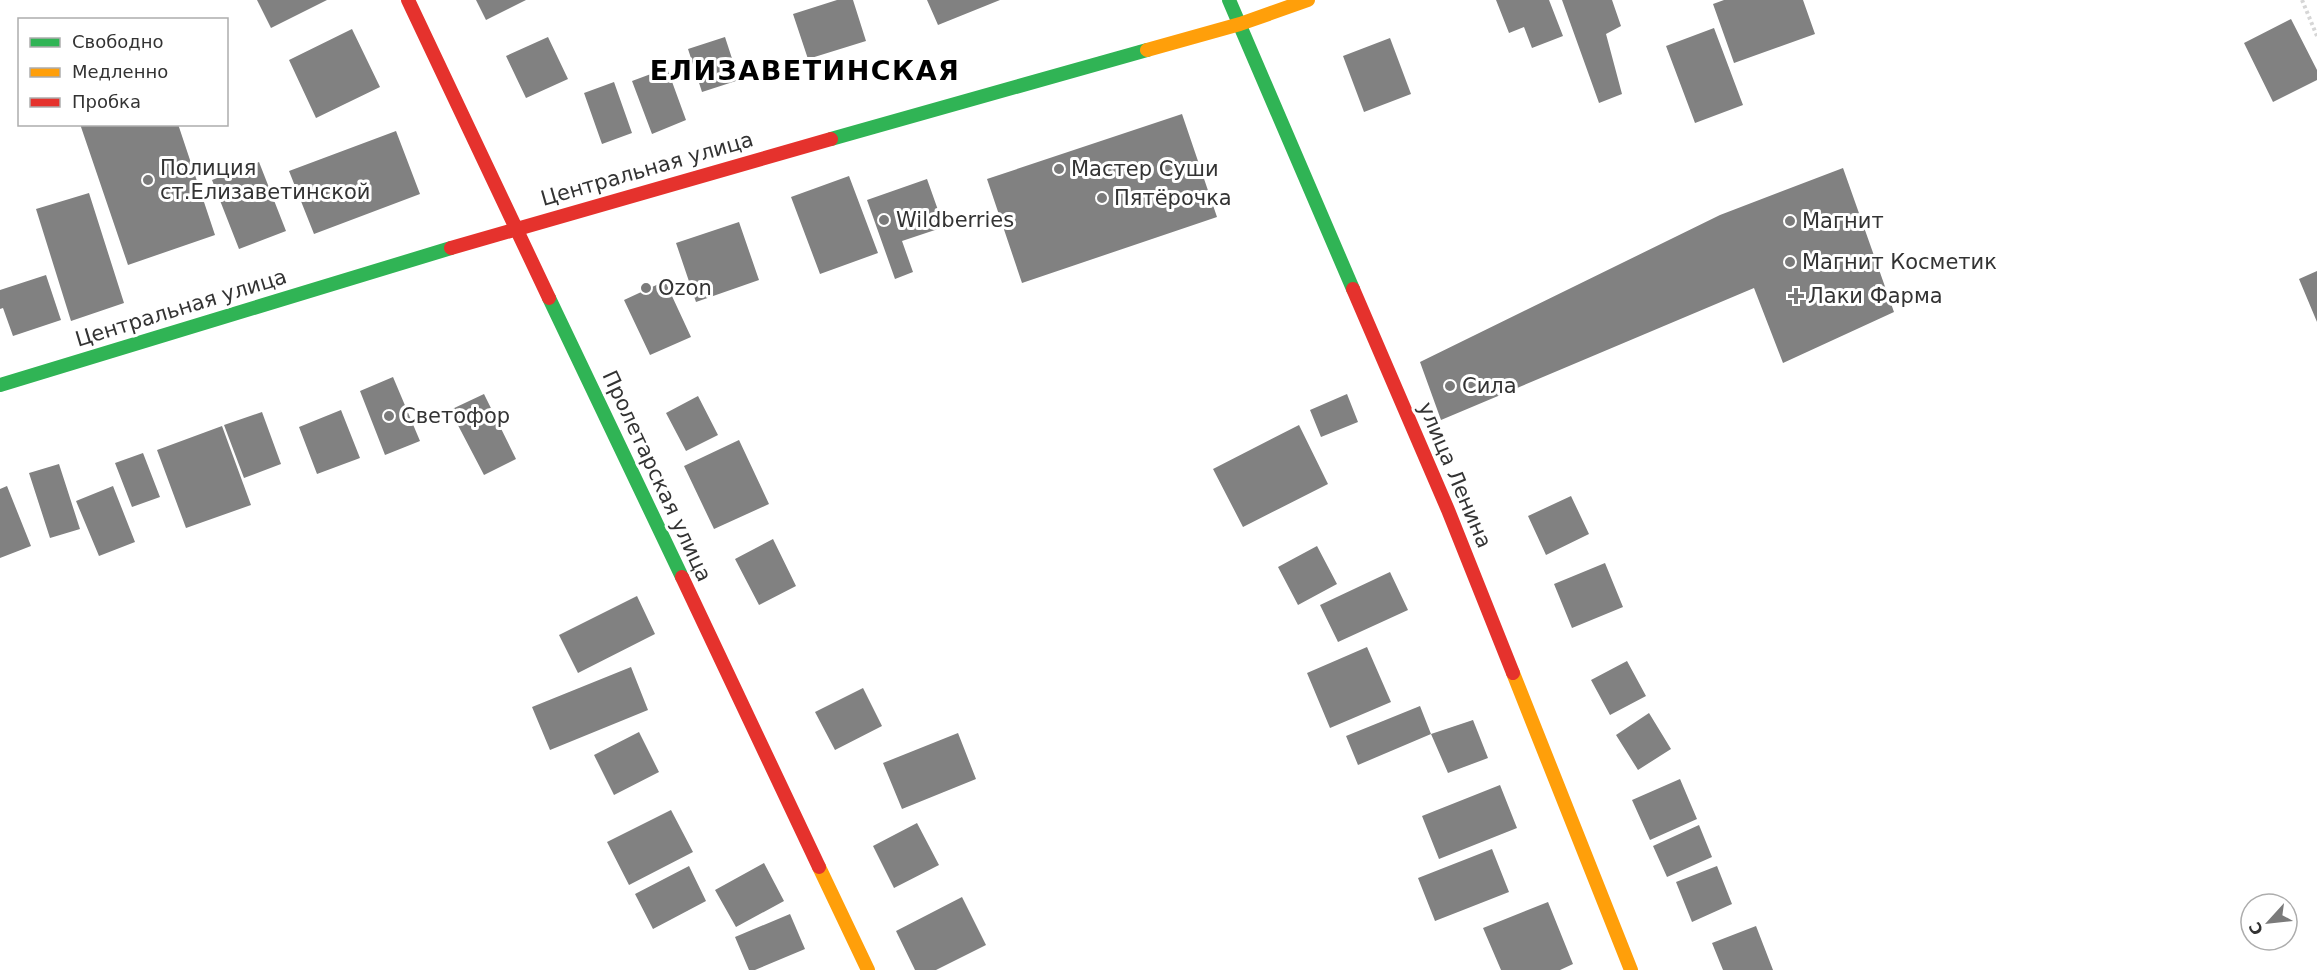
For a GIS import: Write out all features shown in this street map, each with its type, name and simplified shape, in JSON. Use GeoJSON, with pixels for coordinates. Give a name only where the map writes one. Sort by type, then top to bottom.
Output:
{"type":"FeatureCollection","features":[{"type":"Feature","properties":{"kind":"street","name":"Пролетарская улица"},"geometry":{"type":"LineString","coordinates":[[408,0],[868,970]]}},
{"type":"Feature","properties":{"kind":"street","name":"улица Ленина"},"geometry":{"type":"LineString","coordinates":[[1229,0],[1448,510],[1631,970]]}},
{"type":"Feature","properties":{"kind":"street","name":"Центральная улица"},"geometry":{"type":"LineString","coordinates":[[0,385],[516,228],[1240,24],[1308,0]]}},
{"type":"Feature","properties":{"kind":"path"},"geometry":{"type":"LineString","coordinates":[[2302,0],[2317,36]]}},
{"type":"Feature","properties":{"kind":"building"},"geometry":{"type":"Polygon","coordinates":[[[257,0],[327,0],[271,28],[257,0]]]}},
{"type":"Feature","properties":{"kind":"building"},"geometry":{"type":"Polygon","coordinates":[[[476,0],[526,0],[486,20],[476,0]]]}},
{"type":"Feature","properties":{"kind":"building"},"geometry":{"type":"Polygon","coordinates":[[[837,0],[853,0],[866,41],[808,59],[793,14],[837,0]]]}},
{"type":"Feature","properties":{"kind":"building"},"geometry":{"type":"Polygon","coordinates":[[[927,0],[1000,0],[938,25],[927,0]]]}},
{"type":"Feature","properties":{"kind":"building"},"geometry":{"type":"Polygon","coordinates":[[[1496,0],[1549,0],[1563,36],[1532,48],[1524,27],[1509,33],[1496,0]]]}},
{"type":"Feature","properties":{"kind":"building"},"geometry":{"type":"Polygon","coordinates":[[[1562,0],[1612,0],[1621,26],[1606,34],[1622,94],[1599,103],[1562,0]]]}},
{"type":"Feature","properties":{"kind":"building"},"geometry":{"type":"Polygon","coordinates":[[[1724,0],[1803,0],[1815,34],[1734,63],[1713,4],[1724,0]]]}},
{"type":"Feature","properties":{"kind":"building"},"geometry":{"type":"Polygon","coordinates":[[[2291,19],[2317,70],[2317,80],[2273,102],[2244,43],[2291,19]]]}},
{"type":"Feature","properties":{"kind":"building"},"geometry":{"type":"Polygon","coordinates":[[[1714,28],[1743,105],[1695,123],[1666,46],[1714,28]]]}},
{"type":"Feature","properties":{"kind":"building"},"geometry":{"type":"Polygon","coordinates":[[[352,29],[380,87],[316,118],[289,60],[352,29]]]}},
{"type":"Feature","properties":{"kind":"building"},"geometry":{"type":"Polygon","coordinates":[[[548,37],[568,79],[526,98],[506,56],[548,37]]]}},
{"type":"Feature","properties":{"kind":"building"},"geometry":{"type":"Polygon","coordinates":[[[725,37],[739,80],[702,92],[688,49],[725,37]]]}},
{"type":"Feature","properties":{"kind":"building"},"geometry":{"type":"Polygon","coordinates":[[[1390,38],[1411,94],[1364,112],[1343,56],[1390,38]]]}},
{"type":"Feature","properties":{"kind":"building"},"geometry":{"type":"Polygon","coordinates":[[[667,68],[686,120],[652,134],[632,81],[667,68]]]}},
{"type":"Feature","properties":{"kind":"building"},"geometry":{"type":"Polygon","coordinates":[[[614,82],[632,133],[602,144],[584,93],[614,82]]]}},
{"type":"Feature","properties":{"kind":"building","name":"Пятёрочка"},"geometry":{"type":"Polygon","coordinates":[[[1182,114],[1217,217],[1022,283],[987,179],[1182,114]]]}},
{"type":"Feature","properties":{"kind":"building","name":"Полиция ст.Елизаветинской"},"geometry":{"type":"Polygon","coordinates":[[[81,126],[179,126],[215,235],[128,265],[81,126]]]}},
{"type":"Feature","properties":{"kind":"building"},"geometry":{"type":"Polygon","coordinates":[[[396,131],[420,194],[314,234],[289,171],[396,131]]]}},
{"type":"Feature","properties":{"kind":"building"},"geometry":{"type":"Polygon","coordinates":[[[259,162],[286,231],[239,249],[212,180],[259,162]]]}},
{"type":"Feature","properties":{"kind":"building"},"geometry":{"type":"Polygon","coordinates":[[[1843,168],[1894,312],[1783,363],[1754,288],[1441,420],[1420,362],[1720,215],[1843,168]]]}},
{"type":"Feature","properties":{"kind":"building"},"geometry":{"type":"Polygon","coordinates":[[[849,176],[878,253],[820,274],[791,197],[849,176]]]}},
{"type":"Feature","properties":{"kind":"building"},"geometry":{"type":"Polygon","coordinates":[[[927,179],[944,227],[902,241],[913,272],[895,279],[867,200],[927,179]]]}},
{"type":"Feature","properties":{"kind":"building"},"geometry":{"type":"Polygon","coordinates":[[[89,193],[124,303],[71,321],[36,209],[89,193]]]}},
{"type":"Feature","properties":{"kind":"building"},"geometry":{"type":"Polygon","coordinates":[[[739,222],[759,280],[696,302],[676,243],[739,222]]]}},
{"type":"Feature","properties":{"kind":"building"},"geometry":{"type":"Polygon","coordinates":[[[2317,271],[2317,322],[2299,279],[2317,271]]]}},
{"type":"Feature","properties":{"kind":"building"},"geometry":{"type":"Polygon","coordinates":[[[46,275],[61,320],[13,336],[3,308],[0,309],[0,290],[46,275]]]}},
{"type":"Feature","properties":{"kind":"building"},"geometry":{"type":"Polygon","coordinates":[[[665,281],[691,337],[650,355],[624,300],[665,281]]]}},
{"type":"Feature","properties":{"kind":"building","name":"Светофор"},"geometry":{"type":"Polygon","coordinates":[[[393,377],[420,441],[385,455],[360,391],[393,377]]]}},
{"type":"Feature","properties":{"kind":"building"},"geometry":{"type":"Polygon","coordinates":[[[484,394],[516,459],[484,475],[450,410],[484,394]]]}},
{"type":"Feature","properties":{"kind":"building"},"geometry":{"type":"Polygon","coordinates":[[[1347,394],[1358,422],[1321,437],[1310,410],[1347,394]]]}},
{"type":"Feature","properties":{"kind":"building"},"geometry":{"type":"Polygon","coordinates":[[[698,396],[718,435],[686,451],[666,413],[698,396]]]}},
{"type":"Feature","properties":{"kind":"building"},"geometry":{"type":"Polygon","coordinates":[[[341,410],[360,458],[317,474],[299,427],[341,410]]]}},
{"type":"Feature","properties":{"kind":"building"},"geometry":{"type":"Polygon","coordinates":[[[262,412],[281,464],[244,478],[224,425],[262,412]]]}},
{"type":"Feature","properties":{"kind":"building"},"geometry":{"type":"Polygon","coordinates":[[[1299,425],[1328,484],[1243,527],[1213,469],[1299,425]]]}},
{"type":"Feature","properties":{"kind":"building"},"geometry":{"type":"Polygon","coordinates":[[[222,426],[251,505],[186,528],[157,450],[222,426]]]}},
{"type":"Feature","properties":{"kind":"building"},"geometry":{"type":"Polygon","coordinates":[[[739,440],[769,504],[714,529],[684,466],[739,440]]]}},
{"type":"Feature","properties":{"kind":"building"},"geometry":{"type":"Polygon","coordinates":[[[143,453],[160,497],[132,507],[115,463],[143,453]]]}},
{"type":"Feature","properties":{"kind":"building"},"geometry":{"type":"Polygon","coordinates":[[[59,464],[80,529],[50,538],[29,473],[59,464]]]}},
{"type":"Feature","properties":{"kind":"building"},"geometry":{"type":"Polygon","coordinates":[[[7,486],[31,546],[0,558],[0,489],[7,486]]]}},
{"type":"Feature","properties":{"kind":"building"},"geometry":{"type":"Polygon","coordinates":[[[113,486],[135,542],[99,556],[76,501],[113,486]]]}},
{"type":"Feature","properties":{"kind":"building"},"geometry":{"type":"Polygon","coordinates":[[[1571,496],[1589,534],[1546,555],[1528,516],[1571,496]]]}},
{"type":"Feature","properties":{"kind":"building"},"geometry":{"type":"Polygon","coordinates":[[[773,539],[796,586],[759,605],[735,559],[773,539]]]}},
{"type":"Feature","properties":{"kind":"building"},"geometry":{"type":"Polygon","coordinates":[[[1317,546],[1337,584],[1298,605],[1278,567],[1317,546]]]}},
{"type":"Feature","properties":{"kind":"building"},"geometry":{"type":"Polygon","coordinates":[[[1605,563],[1623,607],[1572,628],[1554,584],[1605,563]]]}},
{"type":"Feature","properties":{"kind":"building"},"geometry":{"type":"Polygon","coordinates":[[[1390,572],[1408,610],[1338,642],[1320,605],[1390,572]]]}},
{"type":"Feature","properties":{"kind":"building"},"geometry":{"type":"Polygon","coordinates":[[[637,596],[655,634],[578,673],[559,635],[637,596]]]}},
{"type":"Feature","properties":{"kind":"building"},"geometry":{"type":"Polygon","coordinates":[[[1367,647],[1391,702],[1330,728],[1307,673],[1367,647]]]}},
{"type":"Feature","properties":{"kind":"building"},"geometry":{"type":"Polygon","coordinates":[[[1627,661],[1646,696],[1610,715],[1591,680],[1627,661]]]}},
{"type":"Feature","properties":{"kind":"building"},"geometry":{"type":"Polygon","coordinates":[[[631,667],[648,710],[550,750],[532,707],[631,667]]]}},
{"type":"Feature","properties":{"kind":"building"},"geometry":{"type":"Polygon","coordinates":[[[863,688],[882,726],[835,750],[815,712],[863,688]]]}},
{"type":"Feature","properties":{"kind":"building"},"geometry":{"type":"Polygon","coordinates":[[[1420,706],[1431,734],[1358,765],[1346,736],[1420,706]]]}},
{"type":"Feature","properties":{"kind":"building"},"geometry":{"type":"Polygon","coordinates":[[[1649,713],[1671,749],[1638,770],[1616,735],[1649,713]]]}},
{"type":"Feature","properties":{"kind":"building"},"geometry":{"type":"Polygon","coordinates":[[[1473,720],[1488,758],[1448,773],[1431,734],[1473,720]]]}},
{"type":"Feature","properties":{"kind":"building"},"geometry":{"type":"Polygon","coordinates":[[[639,732],[659,772],[614,795],[594,755],[639,732]]]}},
{"type":"Feature","properties":{"kind":"building"},"geometry":{"type":"Polygon","coordinates":[[[958,733],[976,779],[902,809],[883,763],[958,733]]]}},
{"type":"Feature","properties":{"kind":"building"},"geometry":{"type":"Polygon","coordinates":[[[1680,779],[1697,819],[1650,840],[1632,800],[1680,779]]]}},
{"type":"Feature","properties":{"kind":"building"},"geometry":{"type":"Polygon","coordinates":[[[1500,785],[1517,828],[1439,859],[1422,816],[1500,785]]]}},
{"type":"Feature","properties":{"kind":"building"},"geometry":{"type":"Polygon","coordinates":[[[671,810],[693,852],[629,885],[607,842],[671,810]]]}},
{"type":"Feature","properties":{"kind":"building"},"geometry":{"type":"Polygon","coordinates":[[[917,823],[939,865],[894,888],[873,846],[917,823]]]}},
{"type":"Feature","properties":{"kind":"building"},"geometry":{"type":"Polygon","coordinates":[[[1699,825],[1712,857],[1667,877],[1653,846],[1699,825]]]}},
{"type":"Feature","properties":{"kind":"building"},"geometry":{"type":"Polygon","coordinates":[[[1492,849],[1509,892],[1435,921],[1418,878],[1492,849]]]}},
{"type":"Feature","properties":{"kind":"building"},"geometry":{"type":"Polygon","coordinates":[[[764,863],[784,901],[736,927],[715,890],[764,863]]]}},
{"type":"Feature","properties":{"kind":"building"},"geometry":{"type":"Polygon","coordinates":[[[689,866],[706,901],[653,929],[635,894],[689,866]]]}},
{"type":"Feature","properties":{"kind":"building"},"geometry":{"type":"Polygon","coordinates":[[[1717,866],[1732,904],[1692,922],[1676,882],[1717,866]]]}},
{"type":"Feature","properties":{"kind":"building"},"geometry":{"type":"Polygon","coordinates":[[[962,897],[986,945],[936,970],[915,970],[896,931],[962,897]]]}},
{"type":"Feature","properties":{"kind":"building"},"geometry":{"type":"Polygon","coordinates":[[[1548,902],[1573,964],[1560,970],[1501,970],[1483,928],[1548,902]]]}},
{"type":"Feature","properties":{"kind":"building"},"geometry":{"type":"Polygon","coordinates":[[[790,914],[805,949],[755,970],[749,970],[735,937],[790,914]]]}},
{"type":"Feature","properties":{"kind":"building"},"geometry":{"type":"Polygon","coordinates":[[[1756,926],[1773,970],[1723,970],[1712,943],[1756,926]]]}},
{"type":"Feature","properties":{"kind":"traffic: fast"},"geometry":{"type":"LineString","coordinates":[[1229,0],[1353,289]]}},
{"type":"Feature","properties":{"kind":"traffic: fast"},"geometry":{"type":"LineString","coordinates":[[831,139],[1147,50]]}},
{"type":"Feature","properties":{"kind":"traffic: fast"},"geometry":{"type":"LineString","coordinates":[[0,385],[451,248]]}},
{"type":"Feature","properties":{"kind":"traffic: fast"},"geometry":{"type":"LineString","coordinates":[[549,298],[682,577]]}},
{"type":"Feature","properties":{"kind":"traffic: slow"},"geometry":{"type":"LineString","coordinates":[[1147,50],[1240,24],[1308,0]]}},
{"type":"Feature","properties":{"kind":"traffic: slow"},"geometry":{"type":"LineString","coordinates":[[1513,673],[1631,970]]}},
{"type":"Feature","properties":{"kind":"traffic: slow"},"geometry":{"type":"LineString","coordinates":[[819,867],[868,970]]}},
{"type":"Feature","properties":{"kind":"traffic: jam"},"geometry":{"type":"LineString","coordinates":[[408,0],[549,298]]}},
{"type":"Feature","properties":{"kind":"traffic: jam"},"geometry":{"type":"LineString","coordinates":[[451,248],[831,139]]}},
{"type":"Feature","properties":{"kind":"traffic: jam"},"geometry":{"type":"LineString","coordinates":[[1353,289],[1448,510],[1513,673]]}},
{"type":"Feature","properties":{"kind":"traffic: jam"},"geometry":{"type":"LineString","coordinates":[[682,577],[819,867]]}},
{"type":"Feature","properties":{"kind":"place","name":"Мастер Суши"},"geometry":{"type":"Point","coordinates":[1059,169]}},
{"type":"Feature","properties":{"kind":"place","name":"Полиция ст.Елизаветинской"},"geometry":{"type":"Point","coordinates":[148,180]}},
{"type":"Feature","properties":{"kind":"place","name":"Пятёрочка"},"geometry":{"type":"Point","coordinates":[1102,198]}},
{"type":"Feature","properties":{"kind":"place","name":"Wildberries"},"geometry":{"type":"Point","coordinates":[884,220]}},
{"type":"Feature","properties":{"kind":"place","name":"Магнит"},"geometry":{"type":"Point","coordinates":[1790,221]}},
{"type":"Feature","properties":{"kind":"place","name":"Магнит Косметик"},"geometry":{"type":"Point","coordinates":[1790,262]}},
{"type":"Feature","properties":{"kind":"place","name":"Ozon"},"geometry":{"type":"Point","coordinates":[646,288]}},
{"type":"Feature","properties":{"kind":"place","name":"Лаки Фарма"},"geometry":{"type":"Point","coordinates":[1796,296]}},
{"type":"Feature","properties":{"kind":"place","name":"Сила"},"geometry":{"type":"Point","coordinates":[1450,386]}},
{"type":"Feature","properties":{"kind":"place","name":"Светофор"},"geometry":{"type":"Point","coordinates":[389,416]}},
{"type":"Feature","properties":{"kind":"district","name":"ЕЛИЗАВЕТИНСКАЯ"},"geometry":{"type":"Point","coordinates":[805,71]}}]}
